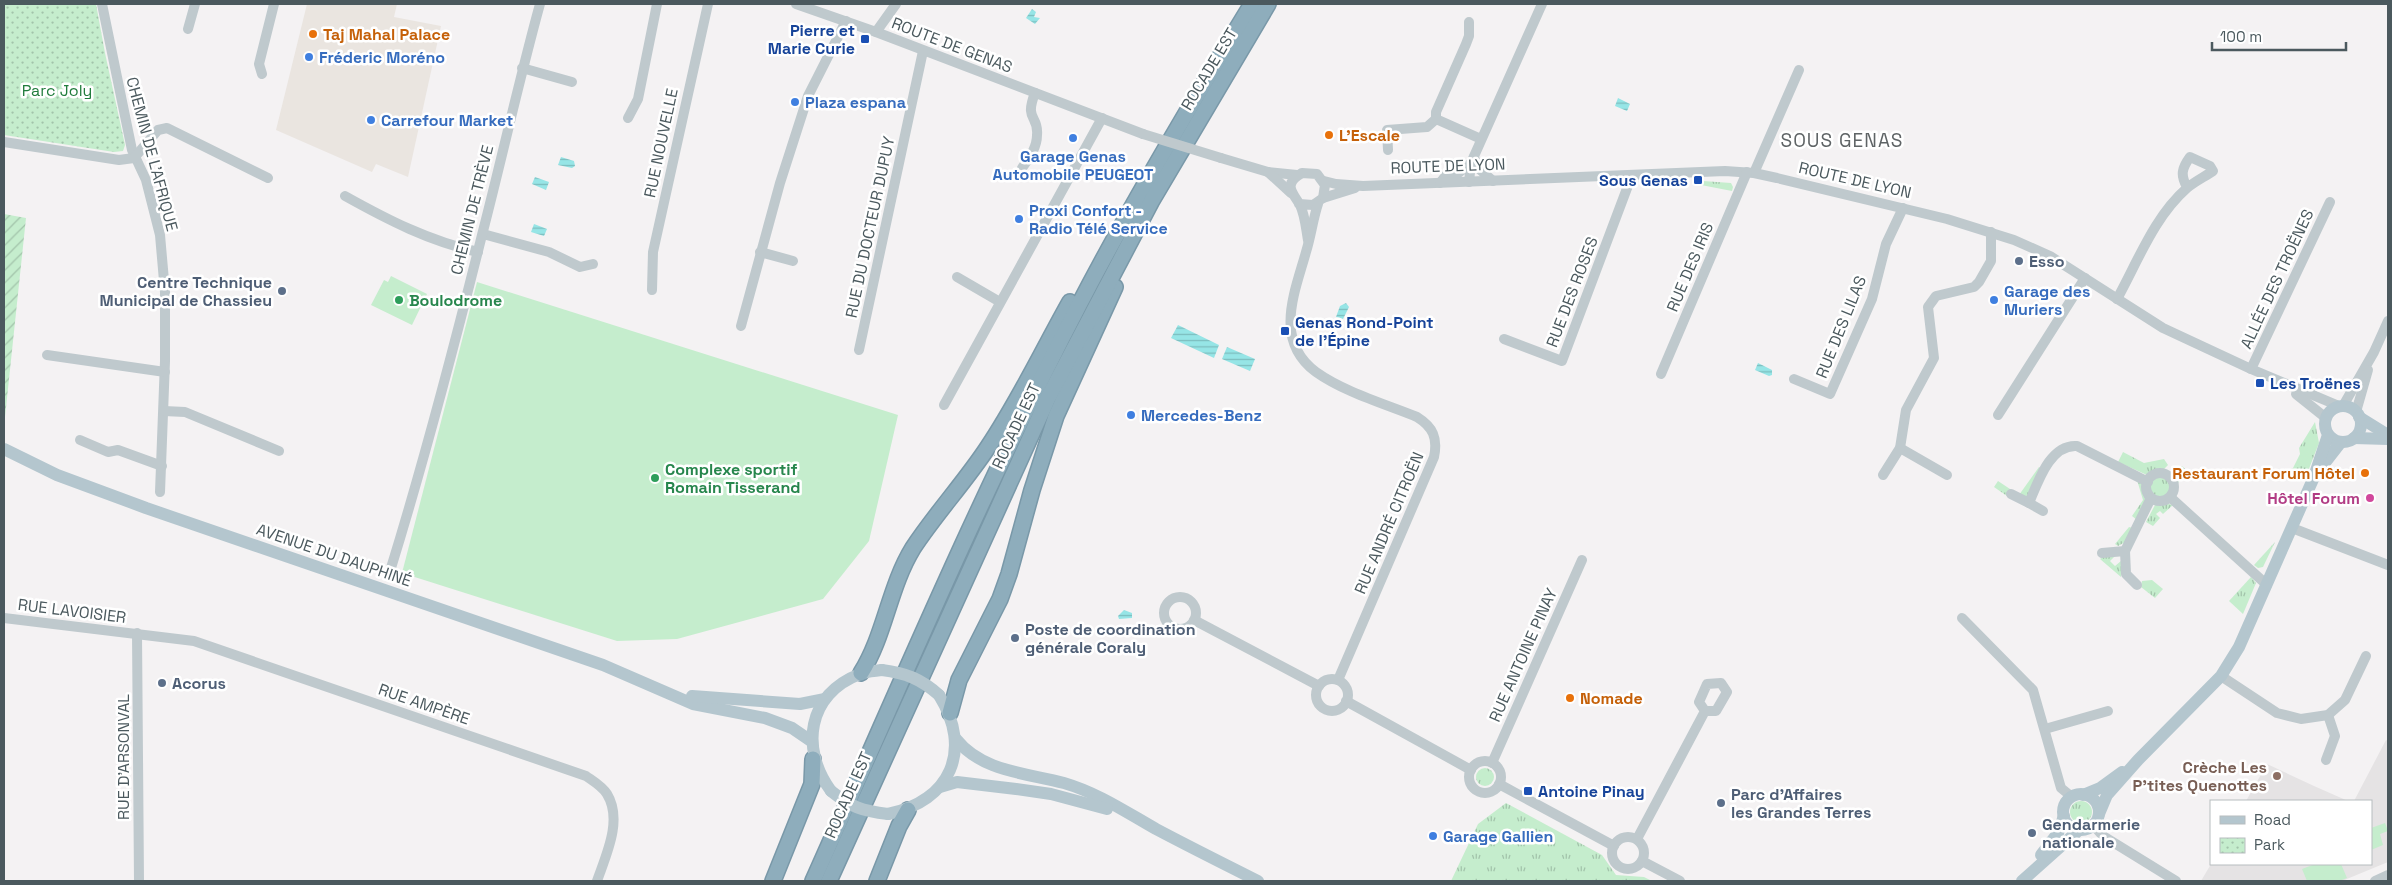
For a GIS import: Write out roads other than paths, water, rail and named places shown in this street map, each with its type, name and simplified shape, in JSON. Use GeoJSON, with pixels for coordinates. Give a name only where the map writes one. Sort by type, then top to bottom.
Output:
{"type":"FeatureCollection","features":[{"type":"Feature","properties":{"kind":"highway","name":"ROCADE EST"},"geometry":{"type":"LineString","coordinates":[[813,881],[1001,462],[1080,304],[1179,123],[1252,4]]}},
{"type":"Feature","properties":{"kind":"highway","name":"ROCADE EST"},"geometry":{"type":"LineString","coordinates":[[829,881],[1048,398],[1151,202],[1268,4]]}},
{"type":"Feature","properties":{"kind":"highway"},"geometry":{"type":"LineString","coordinates":[[950,713],[959,680],[1000,599],[1009,574],[1032,490],[1056,416],[1120,278],[1151,217],[1151,202]]}},
{"type":"Feature","properties":{"kind":"highway"},"geometry":{"type":"LineString","coordinates":[[860,673],[871,657],[897,580],[913,548],[988,447],[1116,219],[1127,215]]}},
{"type":"Feature","properties":{"kind":"highway"},"geometry":{"type":"LineString","coordinates":[[773,881],[812,784],[813,759]]}},
{"type":"Feature","properties":{"kind":"highway"},"geometry":{"type":"LineString","coordinates":[[876,881],[899,826],[908,810]]}},
{"type":"Feature","properties":{"kind":"main road"},"geometry":{"type":"LineString","coordinates":[[2341,442],[2328,435],[2325,430],[2326,418],[2333,408],[2341,406],[2357,414],[2388,435]]}},
{"type":"Feature","properties":{"kind":"main road"},"geometry":{"type":"LineString","coordinates":[[2354,438],[2360,428],[2357,414]]}},
{"type":"Feature","properties":{"kind":"main road"},"geometry":{"type":"LineString","coordinates":[[2024,879],[2079,830],[2096,820],[2107,796],[2138,760],[2221,676],[2239,647],[2292,528],[2314,478],[2328,435]]}},
{"type":"Feature","properties":{"kind":"main road"},"geometry":{"type":"LineString","coordinates":[[2314,478],[2341,442],[2354,438],[2388,439]]}},
{"type":"Feature","properties":{"kind":"main road","name":"AVENUE DU DAUPHINÉ"},"geometry":{"type":"LineString","coordinates":[[4,450],[84,485],[603,665],[693,704],[765,718],[792,728],[811,741]]}},
{"type":"Feature","properties":{"kind":"main road"},"geometry":{"type":"LineString","coordinates":[[882,670],[904,672],[923,681],[939,695],[950,713],[956,739],[952,764],[940,787],[926,801],[908,810],[888,814],[867,812],[847,804],[831,791],[820,776],[813,759],[811,741],[815,719],[825,699],[841,683],[860,673],[882,670]]}},
{"type":"Feature","properties":{"kind":"main road","name":"AVENUE DU DAUPHINÉ"},"geometry":{"type":"LineString","coordinates":[[656,688],[693,697],[761,702],[800,704],[825,699]]}},
{"type":"Feature","properties":{"kind":"main road"},"geometry":{"type":"LineString","coordinates":[[956,739],[976,758],[1009,771],[1065,784],[1116,804],[1146,823],[1258,881]]}},
{"type":"Feature","properties":{"kind":"main road"},"geometry":{"type":"LineString","coordinates":[[2024,879],[2058,832],[2064,816],[2065,805],[2078,796],[2100,788],[2138,760]]}},
{"type":"Feature","properties":{"kind":"main road"},"geometry":{"type":"LineString","coordinates":[[940,787],[957,782],[1051,794],[1096,805],[1146,823]]}},
{"type":"Feature","properties":{"kind":"main road"},"geometry":{"type":"LineString","coordinates":[[2078,796],[2093,799],[2099,809],[2096,820]]}},
{"type":"Feature","properties":{"kind":"main road"},"geometry":{"type":"LineString","coordinates":[[2064,816],[2069,826],[2079,830]]}},
{"type":"Feature","properties":{"kind":"street","name":"CHEMIN DE L'AFRIQUE"},"geometry":{"type":"LineString","coordinates":[[102,4],[116,80],[134,158],[146,180],[160,235],[165,292],[165,372],[160,492]]}},
{"type":"Feature","properties":{"kind":"street"},"geometry":{"type":"LineString","coordinates":[[188,29],[195,4]]}},
{"type":"Feature","properties":{"kind":"street"},"geometry":{"type":"LineString","coordinates":[[262,74],[259,64],[274,4]]}},
{"type":"Feature","properties":{"kind":"street","name":"CHEMIN DE TRÈVE"},"geometry":{"type":"LineString","coordinates":[[391,568],[417,483],[483,234],[522,68],[540,4]]}},
{"type":"Feature","properties":{"kind":"street"},"geometry":{"type":"LineString","coordinates":[[628,118],[638,99],[657,4]]}},
{"type":"Feature","properties":{"kind":"street","name":"RUE NOUVELLE"},"geometry":{"type":"LineString","coordinates":[[652,290],[653,252],[708,4]]}},
{"type":"Feature","properties":{"kind":"street","name":"ROUTE DE GENAS"},"geometry":{"type":"LineString","coordinates":[[796,4],[876,32],[1102,118]]}},
{"type":"Feature","properties":{"kind":"street"},"geometry":{"type":"LineString","coordinates":[[876,32],[896,4]]}},
{"type":"Feature","properties":{"kind":"street"},"geometry":{"type":"LineString","coordinates":[[1469,182],[1473,160],[1481,139],[1542,4]]}},
{"type":"Feature","properties":{"kind":"street"},"geometry":{"type":"LineString","coordinates":[[741,326],[760,252],[808,96],[846,21]]}},
{"type":"Feature","properties":{"kind":"street"},"geometry":{"type":"LineString","coordinates":[[1388,150],[1387,130],[1428,128],[1436,119],[1436,112],[1469,36],[1469,22]]}},
{"type":"Feature","properties":{"kind":"street","name":"RUE DU DOCTEUR DUPUY"},"geometry":{"type":"LineString","coordinates":[[859,350],[923,51]]}},
{"type":"Feature","properties":{"kind":"street"},"geometry":{"type":"LineString","coordinates":[[522,68],[572,82]]}},
{"type":"Feature","properties":{"kind":"street","name":"RUE DES IRIS"},"geometry":{"type":"LineString","coordinates":[[1661,374],[1799,70]]}},
{"type":"Feature","properties":{"kind":"street"},"geometry":{"type":"LineString","coordinates":[[1022,168],[1033,152],[1038,135],[1029,107],[1035,93]]}},
{"type":"Feature","properties":{"kind":"street"},"geometry":{"type":"LineString","coordinates":[[944,405],[1102,118],[1144,134],[1268,172],[1297,175],[1312,172],[1324,180],[1326,190],[1320,201],[1309,206],[1299,204]]}},
{"type":"Feature","properties":{"kind":"street"},"geometry":{"type":"LineString","coordinates":[[1436,119],[1481,139]]}},
{"type":"Feature","properties":{"kind":"street"},"geometry":{"type":"LineString","coordinates":[[4,142],[119,160],[134,158],[158,130],[167,128],[268,178]]}},
{"type":"Feature","properties":{"kind":"street"},"geometry":{"type":"LineString","coordinates":[[1473,160],[1477,167],[1493,181]]}},
{"type":"Feature","properties":{"kind":"street"},"geometry":{"type":"LineString","coordinates":[[1440,183],[1447,174],[1457,174],[1473,160]]}},
{"type":"Feature","properties":{"kind":"street"},"geometry":{"type":"LineString","coordinates":[[1268,172],[1291,193],[1299,204],[1308,245]]}},
{"type":"Feature","properties":{"kind":"street","name":"ROUTE DE LYON"},"geometry":{"type":"LineString","coordinates":[[1324,180],[1336,184],[1363,186],[1632,175],[1751,173],[1903,208],[1991,232],[2050,256],[2163,328],[2251,369],[2341,406]]}},
{"type":"Feature","properties":{"kind":"street"},"geometry":{"type":"LineString","coordinates":[[1291,193],[1291,185],[1297,175]]}},
{"type":"Feature","properties":{"kind":"street","name":"RUE DES ROSES"},"geometry":{"type":"LineString","coordinates":[[1504,339],[1562,361],[1632,175]]}},
{"type":"Feature","properties":{"kind":"street","name":"ROUTE DE LYON"},"geometry":{"type":"LineString","coordinates":[[1320,201],[1363,186]]}},
{"type":"Feature","properties":{"kind":"street"},"geometry":{"type":"LineString","coordinates":[[2117,298],[2155,227],[2166,210],[2187,187]]}},
{"type":"Feature","properties":{"kind":"street"},"geometry":{"type":"LineString","coordinates":[[345,196],[392,223],[426,238],[478,252]]}},
{"type":"Feature","properties":{"kind":"street","name":"RUE ANDRÉ CITROËN"},"geometry":{"type":"LineString","coordinates":[[1320,201],[1291,298],[1292,332],[1303,358],[1314,370],[1332,382],[1417,417],[1429,425],[1435,436],[1436,446],[1434,457],[1338,680]]}},
{"type":"Feature","properties":{"kind":"street","name":"ALLÉE DES TROËNES"},"geometry":{"type":"LineString","coordinates":[[2251,369],[2330,202]]}},
{"type":"Feature","properties":{"kind":"street","name":"RUE DES LILAS"},"geometry":{"type":"LineString","coordinates":[[1794,380],[1830,394],[1872,299],[1886,244],[1903,208]]}},
{"type":"Feature","properties":{"kind":"street"},"geometry":{"type":"LineString","coordinates":[[1883,475],[1900,448],[1906,410],[1934,358],[1928,307],[1936,296],[1974,287],[1979,282],[1991,261],[1991,232]]}},
{"type":"Feature","properties":{"kind":"street"},"geometry":{"type":"LineString","coordinates":[[483,234],[549,252],[580,267],[593,264]]}},
{"type":"Feature","properties":{"kind":"street"},"geometry":{"type":"LineString","coordinates":[[760,252],[793,261]]}},
{"type":"Feature","properties":{"kind":"street"},"geometry":{"type":"LineString","coordinates":[[957,277],[1000,302]]}},
{"type":"Feature","properties":{"kind":"street"},"geometry":{"type":"LineString","coordinates":[[1998,415],[2085,278]]}},
{"type":"Feature","properties":{"kind":"street"},"geometry":{"type":"LineString","coordinates":[[2341,406],[2374,352],[2388,321]]}},
{"type":"Feature","properties":{"kind":"street"},"geometry":{"type":"LineString","coordinates":[[2357,414],[2374,352]]}},
{"type":"Feature","properties":{"kind":"street"},"geometry":{"type":"LineString","coordinates":[[47,356],[165,372]]}},
{"type":"Feature","properties":{"kind":"street","name":"ROUTE DE LYON"},"geometry":{"type":"LineString","coordinates":[[2270,377],[2305,400],[2326,418]]}},
{"type":"Feature","properties":{"kind":"street"},"geometry":{"type":"LineString","coordinates":[[164,411],[186,412],[279,451]]}},
{"type":"Feature","properties":{"kind":"street"},"geometry":{"type":"LineString","coordinates":[[80,440],[108,452],[118,450],[162,466]]}},
{"type":"Feature","properties":{"kind":"street"},"geometry":{"type":"LineString","coordinates":[[2029,503],[2046,465],[2063,448],[2070,446],[2077,446],[2148,482]]}},
{"type":"Feature","properties":{"kind":"street"},"geometry":{"type":"LineString","coordinates":[[1900,448],[1947,475]]}},
{"type":"Feature","properties":{"kind":"street"},"geometry":{"type":"LineString","coordinates":[[2157,474],[2170,477],[2174,485],[2170,497],[2163,501],[2151,498],[2147,490],[2148,482],[2157,474]]}},
{"type":"Feature","properties":{"kind":"street"},"geometry":{"type":"LineString","coordinates":[[2011,494],[2043,511]]}},
{"type":"Feature","properties":{"kind":"street"},"geometry":{"type":"LineString","coordinates":[[2170,497],[2266,585]]}},
{"type":"Feature","properties":{"kind":"street"},"geometry":{"type":"LineString","coordinates":[[2137,585],[2126,574],[2125,552],[2151,498]]}},
{"type":"Feature","properties":{"kind":"street"},"geometry":{"type":"LineString","coordinates":[[2292,528],[2388,565]]}},
{"type":"Feature","properties":{"kind":"street"},"geometry":{"type":"LineString","coordinates":[[2102,553],[2125,552]]}},
{"type":"Feature","properties":{"kind":"street","name":"RUE ANTOINE PINAY"},"geometry":{"type":"LineString","coordinates":[[1492,762],[1582,560]]}},
{"type":"Feature","properties":{"kind":"street","name":"RUE LAVOISIER"},"geometry":{"type":"LineString","coordinates":[[4,618],[137,633]]}},
{"type":"Feature","properties":{"kind":"street"},"geometry":{"type":"LineString","coordinates":[[1962,618],[2034,690],[2061,788],[2078,796]]}},
{"type":"Feature","properties":{"kind":"street"},"geometry":{"type":"LineString","coordinates":[[1194,620],[1319,686]]}},
{"type":"Feature","properties":{"kind":"street","name":"RUE D'ARSONVAL"},"geometry":{"type":"LineString","coordinates":[[137,633],[138,881]]}},
{"type":"Feature","properties":{"kind":"street","name":"RUE AMPÈRE"},"geometry":{"type":"LineString","coordinates":[[137,633],[194,641],[211,646],[586,776],[606,792],[612,806],[614,825],[597,881]]}},
{"type":"Feature","properties":{"kind":"street"},"geometry":{"type":"LineString","coordinates":[[2221,676],[2277,713],[2301,719],[2328,715],[2346,700],[2366,656]]}},
{"type":"Feature","properties":{"kind":"street"},"geometry":{"type":"LineString","coordinates":[[1328,680],[1338,680],[1345,687],[1346,701],[1336,710],[1324,709],[1317,699],[1319,686],[1328,680]]}},
{"type":"Feature","properties":{"kind":"street"},"geometry":{"type":"LineString","coordinates":[[1346,701],[1471,770]]}},
{"type":"Feature","properties":{"kind":"street"},"geometry":{"type":"LineString","coordinates":[[1637,840],[1706,711]]}},
{"type":"Feature","properties":{"kind":"street"},"geometry":{"type":"LineString","coordinates":[[2045,729],[2108,711]]}},
{"type":"Feature","properties":{"kind":"street"},"geometry":{"type":"LineString","coordinates":[[2326,760],[2335,736],[2328,715]]}},
{"type":"Feature","properties":{"kind":"street"},"geometry":{"type":"LineString","coordinates":[[1478,762],[1492,762],[1500,772],[1499,784],[1490,792],[1480,792],[1470,783],[1471,770],[1478,762]]}},
{"type":"Feature","properties":{"kind":"street"},"geometry":{"type":"LineString","coordinates":[[1499,784],[1614,846]]}},
{"type":"Feature","properties":{"kind":"street"},"geometry":{"type":"LineString","coordinates":[[2096,820],[2103,836],[2176,881]]}},
{"type":"Feature","properties":{"kind":"street"},"geometry":{"type":"LineString","coordinates":[[1632,837],[1637,840],[1643,848],[1642,860],[1632,868],[1622,868],[1612,856],[1614,846],[1622,838],[1632,837]]}},
{"type":"Feature","properties":{"kind":"street"},"geometry":{"type":"LineString","coordinates":[[1642,860],[1680,881]]}},
{"type":"Feature","properties":{"kind":"street"},"geometry":{"type":"LineString","coordinates":[[2374,881],[2388,876]]}},
{"type":"Feature","properties":{"kind":"water"},"geometry":{"type":"Polygon","coordinates":[[[1032,9],[1036,12],[1034,17],[1040,18],[1035,24],[1026,18],[1032,9]]]}},
{"type":"Feature","properties":{"kind":"water"},"geometry":{"type":"Polygon","coordinates":[[[1618,98],[1630,104],[1627,111],[1615,106],[1618,98]]]}},
{"type":"Feature","properties":{"kind":"water"},"geometry":{"type":"Polygon","coordinates":[[[561,157],[574,161],[575,166],[572,168],[558,165],[561,157]]]}},
{"type":"Feature","properties":{"kind":"water"},"geometry":{"type":"Polygon","coordinates":[[[535,177],[549,182],[546,190],[532,184],[535,177]]]}},
{"type":"Feature","properties":{"kind":"water"},"geometry":{"type":"Polygon","coordinates":[[[534,224],[547,229],[544,236],[531,232],[534,224]]]}},
{"type":"Feature","properties":{"kind":"water"},"geometry":{"type":"Polygon","coordinates":[[[1346,303],[1349,307],[1343,319],[1336,317],[1340,306],[1346,303]]]}},
{"type":"Feature","properties":{"kind":"water"},"geometry":{"type":"Polygon","coordinates":[[[1178,325],[1219,345],[1214,358],[1171,338],[1178,325]]]}},
{"type":"Feature","properties":{"kind":"water"},"geometry":{"type":"Polygon","coordinates":[[[1227,347],[1255,359],[1250,371],[1222,359],[1227,347]]]}},
{"type":"Feature","properties":{"kind":"water"},"geometry":{"type":"Polygon","coordinates":[[[1758,363],[1772,370],[1772,375],[1769,376],[1755,370],[1758,363]]]}},
{"type":"Feature","properties":{"kind":"water"},"geometry":{"type":"Polygon","coordinates":[[[1124,610],[1132,613],[1132,618],[1119,619],[1118,616],[1124,610]]]}},
{"type":"Feature","properties":{"kind":"place","name":"Taj Mahal Palace"},"geometry":{"type":"Point","coordinates":[313,34]}},
{"type":"Feature","properties":{"kind":"place","name":"Pierre et Marie Curie"},"geometry":{"type":"Point","coordinates":[865,39]}},
{"type":"Feature","properties":{"kind":"place","name":"Fréderic Moréno"},"geometry":{"type":"Point","coordinates":[309,57]}},
{"type":"Feature","properties":{"kind":"place","name":"Plaza espana"},"geometry":{"type":"Point","coordinates":[795,102]}},
{"type":"Feature","properties":{"kind":"place","name":"Carrefour Market"},"geometry":{"type":"Point","coordinates":[371,120]}},
{"type":"Feature","properties":{"kind":"place","name":"L'Escale"},"geometry":{"type":"Point","coordinates":[1329,135]}},
{"type":"Feature","properties":{"kind":"place","name":"Garage Genas Automobile PEUGEOT"},"geometry":{"type":"Point","coordinates":[1073,138]}},
{"type":"Feature","properties":{"kind":"place","name":"Sous Genas"},"geometry":{"type":"Point","coordinates":[1698,180]}},
{"type":"Feature","properties":{"kind":"place","name":"Proxi Confort - Radio Télé Service"},"geometry":{"type":"Point","coordinates":[1019,219]}},
{"type":"Feature","properties":{"kind":"place","name":"Esso"},"geometry":{"type":"Point","coordinates":[2019,261]}},
{"type":"Feature","properties":{"kind":"place","name":"Centre Technique Municipal de Chassieu"},"geometry":{"type":"Point","coordinates":[282,291]}},
{"type":"Feature","properties":{"kind":"place","name":"Boulodrome"},"geometry":{"type":"Point","coordinates":[399,300]}},
{"type":"Feature","properties":{"kind":"place","name":"Garage des Muriers"},"geometry":{"type":"Point","coordinates":[1994,300]}},
{"type":"Feature","properties":{"kind":"place","name":"Genas Rond-Point de l'Épine"},"geometry":{"type":"Point","coordinates":[1285,331]}},
{"type":"Feature","properties":{"kind":"place","name":"Les Troënes"},"geometry":{"type":"Point","coordinates":[2260,383]}},
{"type":"Feature","properties":{"kind":"place","name":"Mercedes-Benz"},"geometry":{"type":"Point","coordinates":[1131,415]}},
{"type":"Feature","properties":{"kind":"place","name":"Restaurant Forum Hôtel"},"geometry":{"type":"Point","coordinates":[2365,473]}},
{"type":"Feature","properties":{"kind":"place","name":"Complexe sportif Romain Tisserand"},"geometry":{"type":"Point","coordinates":[655,478]}},
{"type":"Feature","properties":{"kind":"place","name":"Hôtel Forum"},"geometry":{"type":"Point","coordinates":[2370,498]}},
{"type":"Feature","properties":{"kind":"place","name":"Poste de coordination générale Coraly"},"geometry":{"type":"Point","coordinates":[1015,638]}},
{"type":"Feature","properties":{"kind":"place","name":"Acorus"},"geometry":{"type":"Point","coordinates":[162,683]}},
{"type":"Feature","properties":{"kind":"place","name":"Nomade"},"geometry":{"type":"Point","coordinates":[1570,698]}},
{"type":"Feature","properties":{"kind":"place","name":"Crèche Les P'tites Quenottes"},"geometry":{"type":"Point","coordinates":[2277,776]}},
{"type":"Feature","properties":{"kind":"place","name":"Antoine Pinay"},"geometry":{"type":"Point","coordinates":[1528,791]}},
{"type":"Feature","properties":{"kind":"place","name":"Parc d'Affaires les Grandes Terres"},"geometry":{"type":"Point","coordinates":[1721,803]}},
{"type":"Feature","properties":{"kind":"place","name":"Gendarmerie nationale"},"geometry":{"type":"Point","coordinates":[2032,833]}},
{"type":"Feature","properties":{"kind":"place","name":"Garage Gallien"},"geometry":{"type":"Point","coordinates":[1433,836]}},
{"type":"Feature","properties":{"kind":"district","name":"SOUS GENAS"},"geometry":{"type":"Point","coordinates":[1842,140]}},
{"type":"Feature","properties":{"kind":"park label","name":"Parc Joly"},"geometry":{"type":"Point","coordinates":[57,90]}}]}
